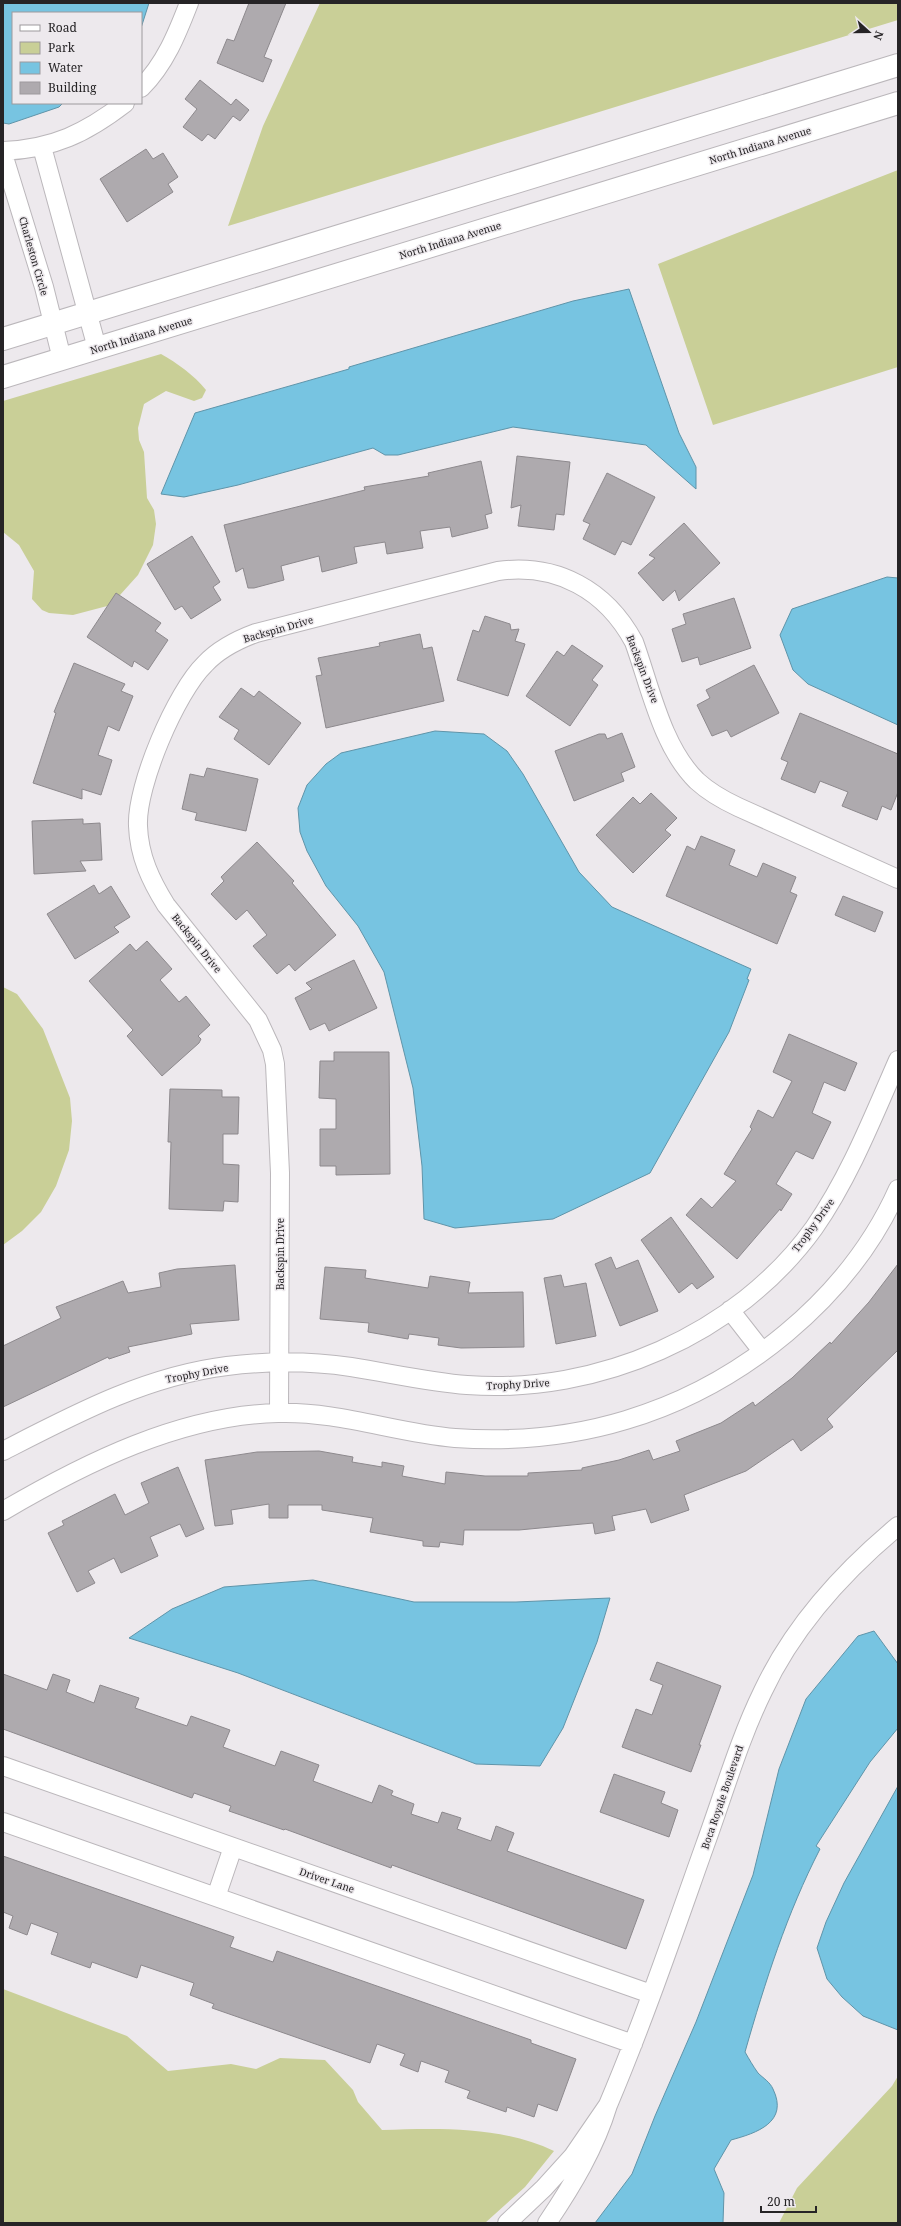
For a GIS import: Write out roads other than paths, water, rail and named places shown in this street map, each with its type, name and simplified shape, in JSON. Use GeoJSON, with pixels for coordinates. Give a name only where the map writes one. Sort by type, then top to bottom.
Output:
{"type":"FeatureCollection","features":[{"type":"Feature","properties":{"kind":"main road"},"geometry":{"type":"LineString","coordinates":[[3,340],[898,65]]}},
{"type":"Feature","properties":{"kind":"main road","name":"North Indiana Avenue"},"geometry":{"type":"LineString","coordinates":[[3,377],[898,102]]}},
{"type":"Feature","properties":{"kind":"street"},"geometry":{"type":"LineString","coordinates":[[142,87],[161,63],[173,44],[189,3]]}},
{"type":"Feature","properties":{"kind":"street"},"geometry":{"type":"LineString","coordinates":[[3,150],[28,150],[42,147],[73,136],[109,115],[124,104]]}},
{"type":"Feature","properties":{"kind":"street"},"geometry":{"type":"LineString","coordinates":[[42,147],[97,348]]}},
{"type":"Feature","properties":{"kind":"street","name":"Charleston Circle"},"geometry":{"type":"LineString","coordinates":[[3,154],[44,286],[52,325],[62,359]]}},
{"type":"Feature","properties":{"kind":"street","name":"Backspin Drive"},"geometry":{"type":"LineString","coordinates":[[279,1412],[280,1174],[275,1064],[272,1050],[258,1020],[166,905],[156,890],[144,862],[138,827],[138,812],[146,777],[177,702],[192,677],[221,650],[256,633],[498,571],[531,569],[560,576],[575,582],[606,604],[627,629],[634,642],[673,750],[696,781],[716,796],[738,807],[898,879]]}},
{"type":"Feature","properties":{"kind":"street","name":"Trophy Drive"},"geometry":{"type":"LineString","coordinates":[[3,1451],[95,1404],[156,1381],[207,1369],[280,1362],[348,1367],[434,1382],[467,1385],[532,1385],[594,1374],[646,1357],[694,1334],[730,1310],[793,1254],[813,1228],[846,1176],[898,1060]]}},
{"type":"Feature","properties":{"kind":"street"},"geometry":{"type":"LineString","coordinates":[[3,1511],[109,1456],[153,1437],[213,1421],[279,1412],[336,1418],[454,1438],[503,1440],[556,1436],[602,1426],[650,1412],[718,1380],[762,1351],[805,1316],[838,1281],[869,1240],[898,1189]]}},
{"type":"Feature","properties":{"kind":"street"},"geometry":{"type":"LineString","coordinates":[[730,1310],[762,1351]]}},
{"type":"Feature","properties":{"kind":"street","name":"Boca Royale Boulevard"},"geometry":{"type":"LineString","coordinates":[[547,2223],[571,2186],[602,2127],[608,2105],[633,2044],[736,1756],[763,1689],[790,1644],[826,1596],[876,1545],[898,1526]]}},
{"type":"Feature","properties":{"kind":"street","name":"Driver Lane"},"geometry":{"type":"LineString","coordinates":[[3,1766],[651,1994]]}},
{"type":"Feature","properties":{"kind":"street"},"geometry":{"type":"LineString","coordinates":[[3,1822],[633,2044]]}},
{"type":"Feature","properties":{"kind":"street"},"geometry":{"type":"LineString","coordinates":[[216,1897],[233,1847]]}},
{"type":"Feature","properties":{"kind":"street","name":"Boca Royale Boulevard"},"geometry":{"type":"LineString","coordinates":[[507,2223],[544,2188],[573,2156],[608,2105]]}},
{"type":"Feature","properties":{"kind":"water"},"geometry":{"type":"Polygon","coordinates":[[[3,3],[149,3],[142,25],[142,12],[12,12],[12,104],[62,104],[59,107],[9,124],[3,123],[3,3]]]}},
{"type":"Feature","properties":{"kind":"water"},"geometry":{"type":"Polygon","coordinates":[[[629,289],[679,433],[696,467],[696,489],[646,445],[513,427],[398,455],[385,455],[373,448],[238,485],[184,497],[161,494],[195,413],[349,369],[349,367],[573,301],[629,289]]]}},
{"type":"Feature","properties":{"kind":"water"},"geometry":{"type":"Polygon","coordinates":[[[887,577],[898,578],[898,725],[808,684],[793,670],[780,635],[792,609],[887,577]]]}},
{"type":"Feature","properties":{"kind":"water"},"geometry":{"type":"Polygon","coordinates":[[[435,731],[484,734],[507,751],[523,774],[579,872],[612,907],[751,969],[747,979],[749,980],[729,1032],[650,1173],[553,1219],[455,1228],[424,1219],[422,1166],[413,1088],[384,972],[358,926],[326,886],[307,851],[300,832],[298,808],[307,785],[326,764],[341,753],[435,731]]]}},
{"type":"Feature","properties":{"kind":"water"},"geometry":{"type":"Polygon","coordinates":[[[313,1580],[414,1602],[516,1602],[610,1598],[597,1642],[563,1728],[540,1766],[476,1764],[238,1673],[129,1638],[172,1609],[224,1587],[313,1580]]]}},
{"type":"Feature","properties":{"kind":"water"},"geometry":{"type":"Polygon","coordinates":[[[874,1631],[898,1664],[898,1728],[870,1762],[816,1846],[820,1849],[787,1923],[761,2000],[745,2052],[758,2073],[773,2089],[777,2100],[777,2110],[774,2118],[768,2124],[751,2134],[731,2140],[714,2169],[724,2193],[723,2223],[595,2223],[632,2174],[655,2116],[696,2022],[753,1875],[779,1769],[806,1699],[858,1636],[874,1631]]]}},
{"type":"Feature","properties":{"kind":"water"},"geometry":{"type":"Polygon","coordinates":[[[898,1786],[898,2030],[863,2016],[842,1997],[827,1979],[817,1948],[826,1922],[844,1883],[898,1786]]]}}]}
